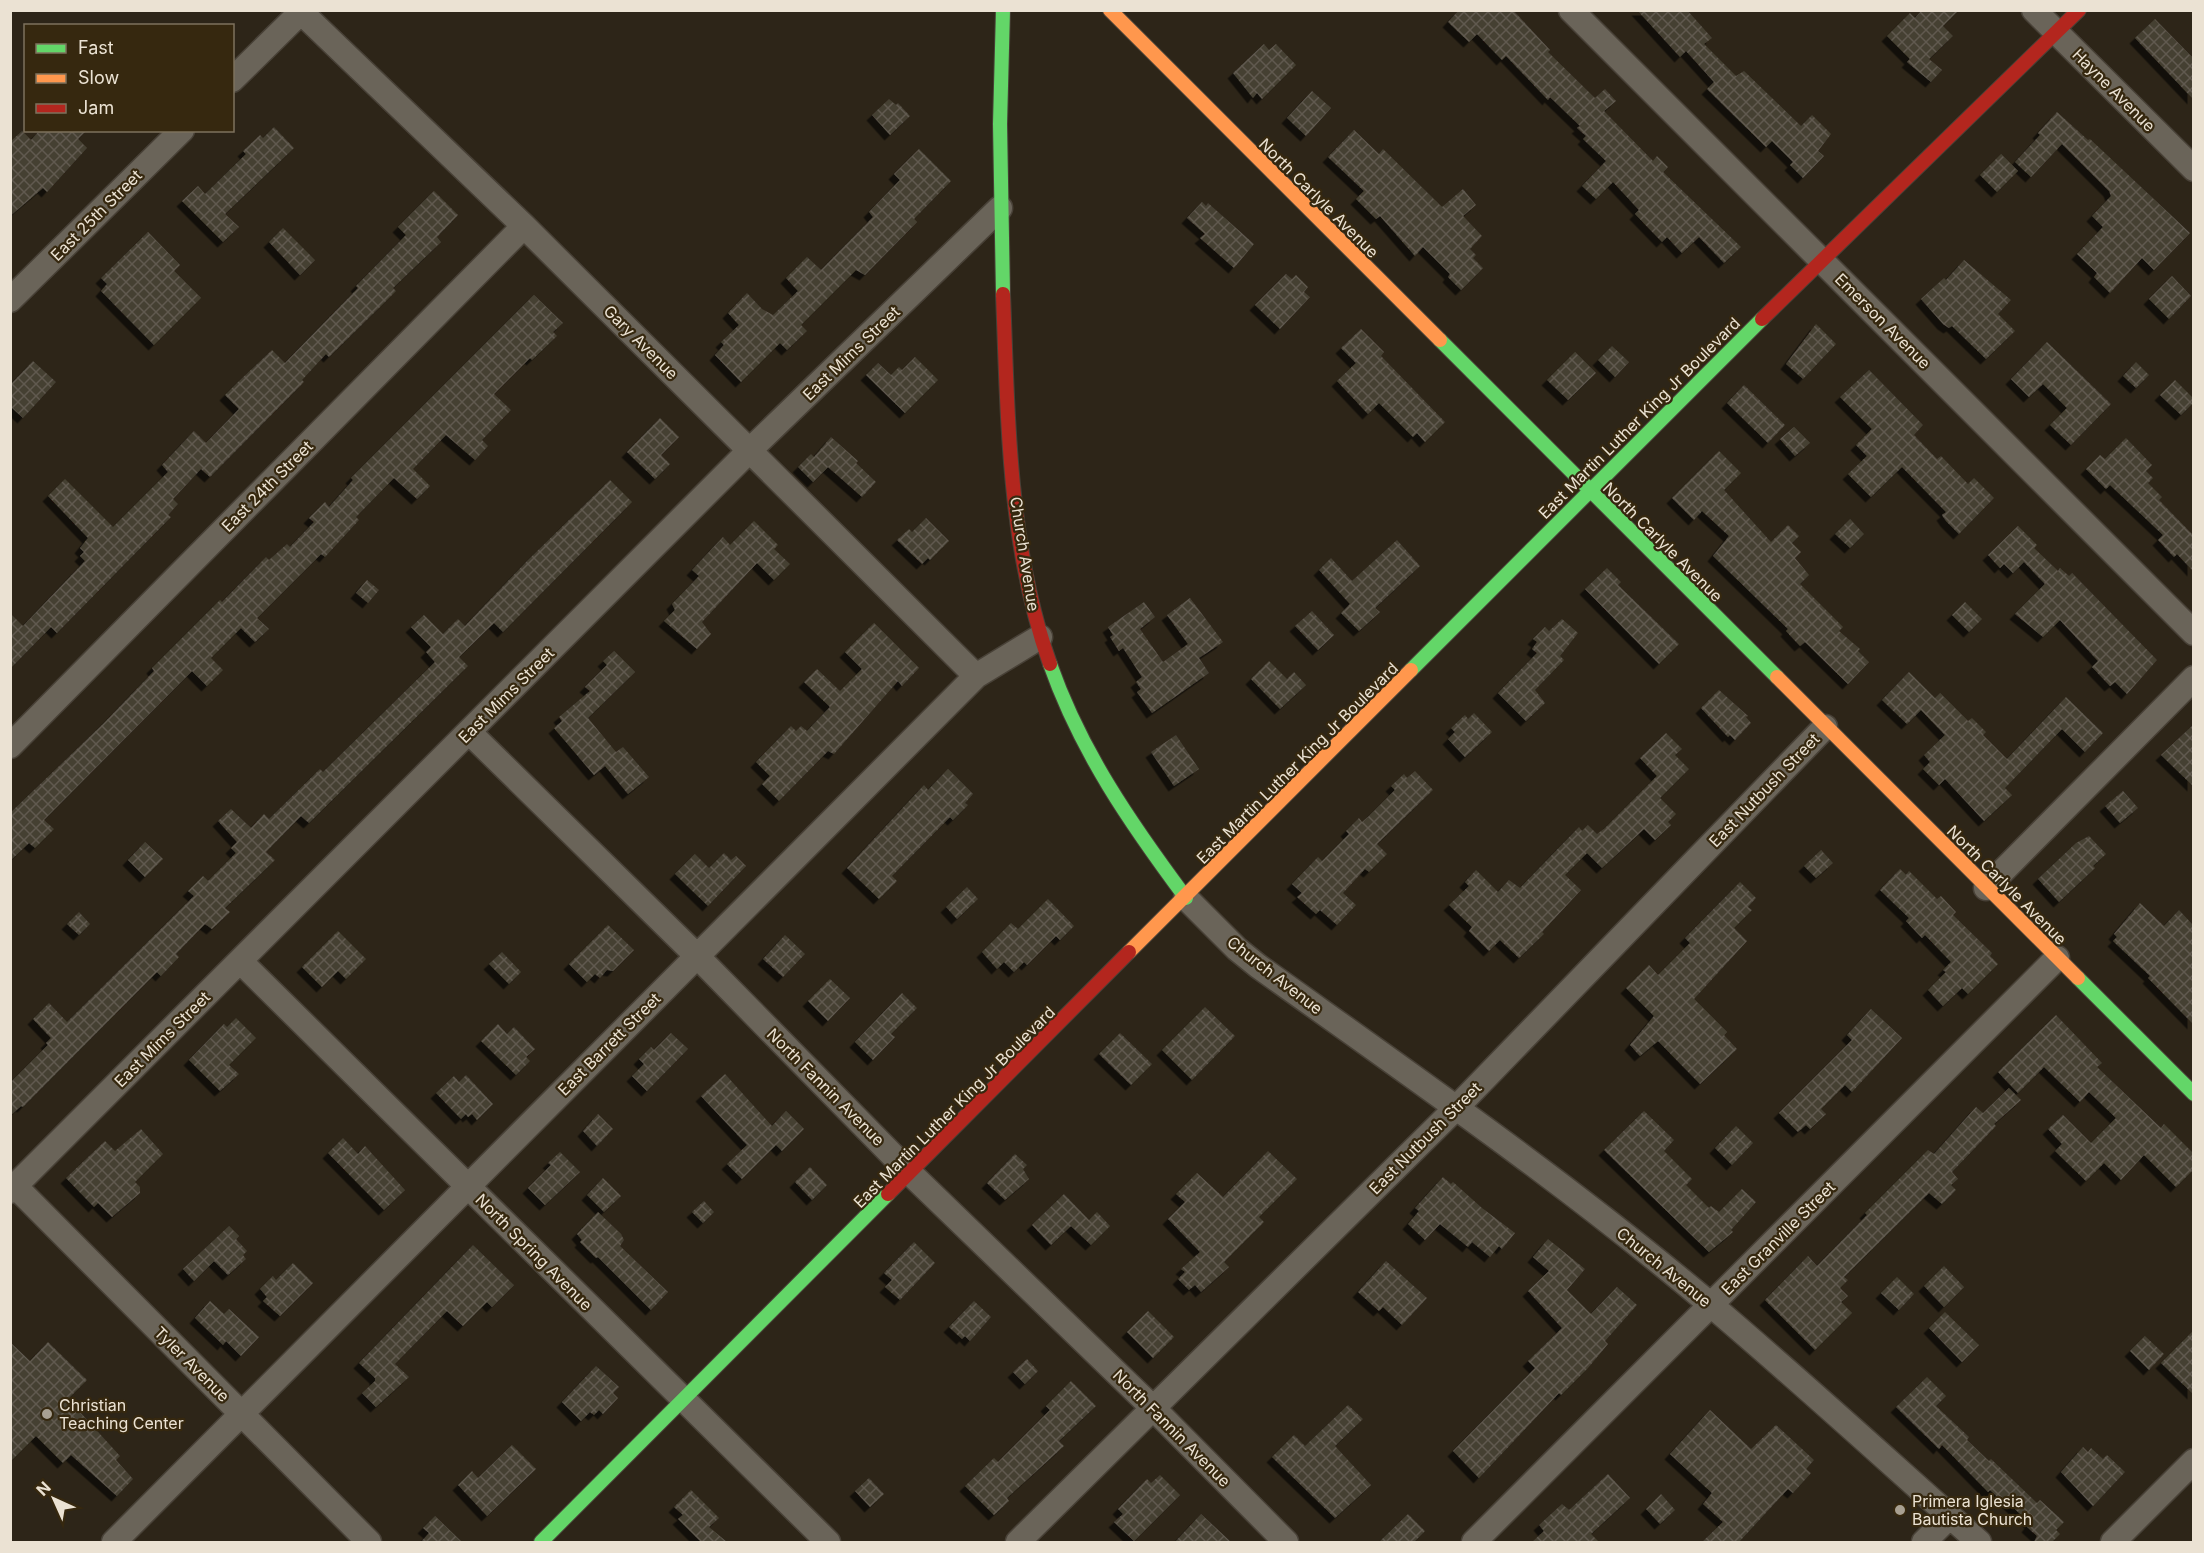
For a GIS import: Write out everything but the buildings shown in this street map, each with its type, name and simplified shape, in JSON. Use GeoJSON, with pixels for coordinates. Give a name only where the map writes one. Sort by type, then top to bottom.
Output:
{"type":"FeatureCollection","features":[{"type":"Feature","properties":{"kind":"main road","name":"Church Avenue"},"geometry":{"type":"LineString","coordinates":[[1004,10],[1000,208],[1006,385],[1024,558],[1040,637],[1062,698],[1101,774],[1124,813],[1186,898]]}},
{"type":"Feature","properties":{"kind":"main road","name":"North Carlyle Avenue"},"geometry":{"type":"LineString","coordinates":[[1110,10],[1589,492],[2193,1094]]}},
{"type":"Feature","properties":{"kind":"main road","name":"East Martin Luther King Jr Boulevard"},"geometry":{"type":"LineString","coordinates":[[542,1542],[1821,259],[2079,10]]}},
{"type":"Feature","properties":{"kind":"street","name":"Emerson Avenue"},"geometry":{"type":"LineString","coordinates":[[1571,10],[2193,633]]}},
{"type":"Feature","properties":{"kind":"street","name":"Hayne Avenue"},"geometry":{"type":"LineString","coordinates":[[2034,10],[2193,169]]}},
{"type":"Feature","properties":{"kind":"street"},"geometry":{"type":"LineString","coordinates":[[234,78],[302,12]]}},
{"type":"Feature","properties":{"kind":"street","name":"Gary Avenue"},"geometry":{"type":"LineString","coordinates":[[302,12],[524,226],[976,675]]}},
{"type":"Feature","properties":{"kind":"street","name":"East 25th Street"},"geometry":{"type":"LineString","coordinates":[[10,300],[180,132]]}},
{"type":"Feature","properties":{"kind":"street","name":"East Mims Street"},"geometry":{"type":"LineString","coordinates":[[13,1188],[750,450],[1000,208]]}},
{"type":"Feature","properties":{"kind":"street","name":"East 24th Street"},"geometry":{"type":"LineString","coordinates":[[10,746],[524,226]]}},
{"type":"Feature","properties":{"kind":"street","name":"East Barrett Street"},"geometry":{"type":"LineString","coordinates":[[114,1542],[976,675],[1040,637]]}},
{"type":"Feature","properties":{"kind":"street"},"geometry":{"type":"LineString","coordinates":[[1986,888],[2193,678]]}},
{"type":"Feature","properties":{"kind":"street","name":"East Nutbush Street"},"geometry":{"type":"LineString","coordinates":[[1018,1542],[1456,1108],[1826,727]]}},
{"type":"Feature","properties":{"kind":"street","name":"North Fannin Avenue"},"geometry":{"type":"LineString","coordinates":[[469,732],[697,957],[911,1174],[1154,1409],[1286,1542]]}},
{"type":"Feature","properties":{"kind":"street","name":"Church Avenue"},"geometry":{"type":"LineString","coordinates":[[1186,898],[1237,949],[1258,966],[1456,1108],[1622,1233],[1711,1305],[1979,1542]]}},
{"type":"Feature","properties":{"kind":"street","name":"East Granville Street"},"geometry":{"type":"LineString","coordinates":[[1474,1542],[2057,958]]}},
{"type":"Feature","properties":{"kind":"street","name":"North Spring Avenue"},"geometry":{"type":"LineString","coordinates":[[240,961],[828,1542]]}},
{"type":"Feature","properties":{"kind":"street","name":"Tyler Avenue"},"geometry":{"type":"LineString","coordinates":[[13,1188],[242,1413],[369,1542]]}},
{"type":"Feature","properties":{"kind":"street"},"geometry":{"type":"LineString","coordinates":[[2113,1542],[2193,1461]]}},
{"type":"Feature","properties":{"kind":"street"},"geometry":{"type":"LineString","coordinates":[[1924,1542],[1950,1516]]}},
{"type":"Feature","properties":{"kind":"traffic: fast"},"geometry":{"type":"LineString","coordinates":[[1003,10],[1000,124],[1003,294]]}},
{"type":"Feature","properties":{"kind":"traffic: fast"},"geometry":{"type":"LineString","coordinates":[[1411,670],[1762,319]]}},
{"type":"Feature","properties":{"kind":"traffic: fast"},"geometry":{"type":"LineString","coordinates":[[1440,340],[1777,677]]}},
{"type":"Feature","properties":{"kind":"traffic: fast"},"geometry":{"type":"LineString","coordinates":[[1050,664],[1062,696],[1092,757],[1127,815],[1186,898]]}},
{"type":"Feature","properties":{"kind":"traffic: fast"},"geometry":{"type":"LineString","coordinates":[[2078,978],[2194,1094]]}},
{"type":"Feature","properties":{"kind":"traffic: fast"},"geometry":{"type":"LineString","coordinates":[[541,1542],[888,1194]]}},
{"type":"Feature","properties":{"kind":"traffic: slow"},"geometry":{"type":"LineString","coordinates":[[1110,10],[1440,340]]}},
{"type":"Feature","properties":{"kind":"traffic: slow"},"geometry":{"type":"LineString","coordinates":[[1129,952],[1411,670]]}},
{"type":"Feature","properties":{"kind":"traffic: slow"},"geometry":{"type":"LineString","coordinates":[[1777,677],[2078,978]]}},
{"type":"Feature","properties":{"kind":"traffic: jam"},"geometry":{"type":"LineString","coordinates":[[1762,319],[2079,10]]}},
{"type":"Feature","properties":{"kind":"traffic: jam"},"geometry":{"type":"LineString","coordinates":[[1003,294],[1009,434],[1018,528],[1036,619],[1050,664]]}},
{"type":"Feature","properties":{"kind":"traffic: jam"},"geometry":{"type":"LineString","coordinates":[[888,1194],[1129,952]]}},
{"type":"Feature","properties":{"kind":"place","name":"Christian Teaching Center"},"geometry":{"type":"Point","coordinates":[47,1414]}},
{"type":"Feature","properties":{"kind":"place","name":"Primera Iglesia Bautista Church"},"geometry":{"type":"Point","coordinates":[1900,1510]}}]}
